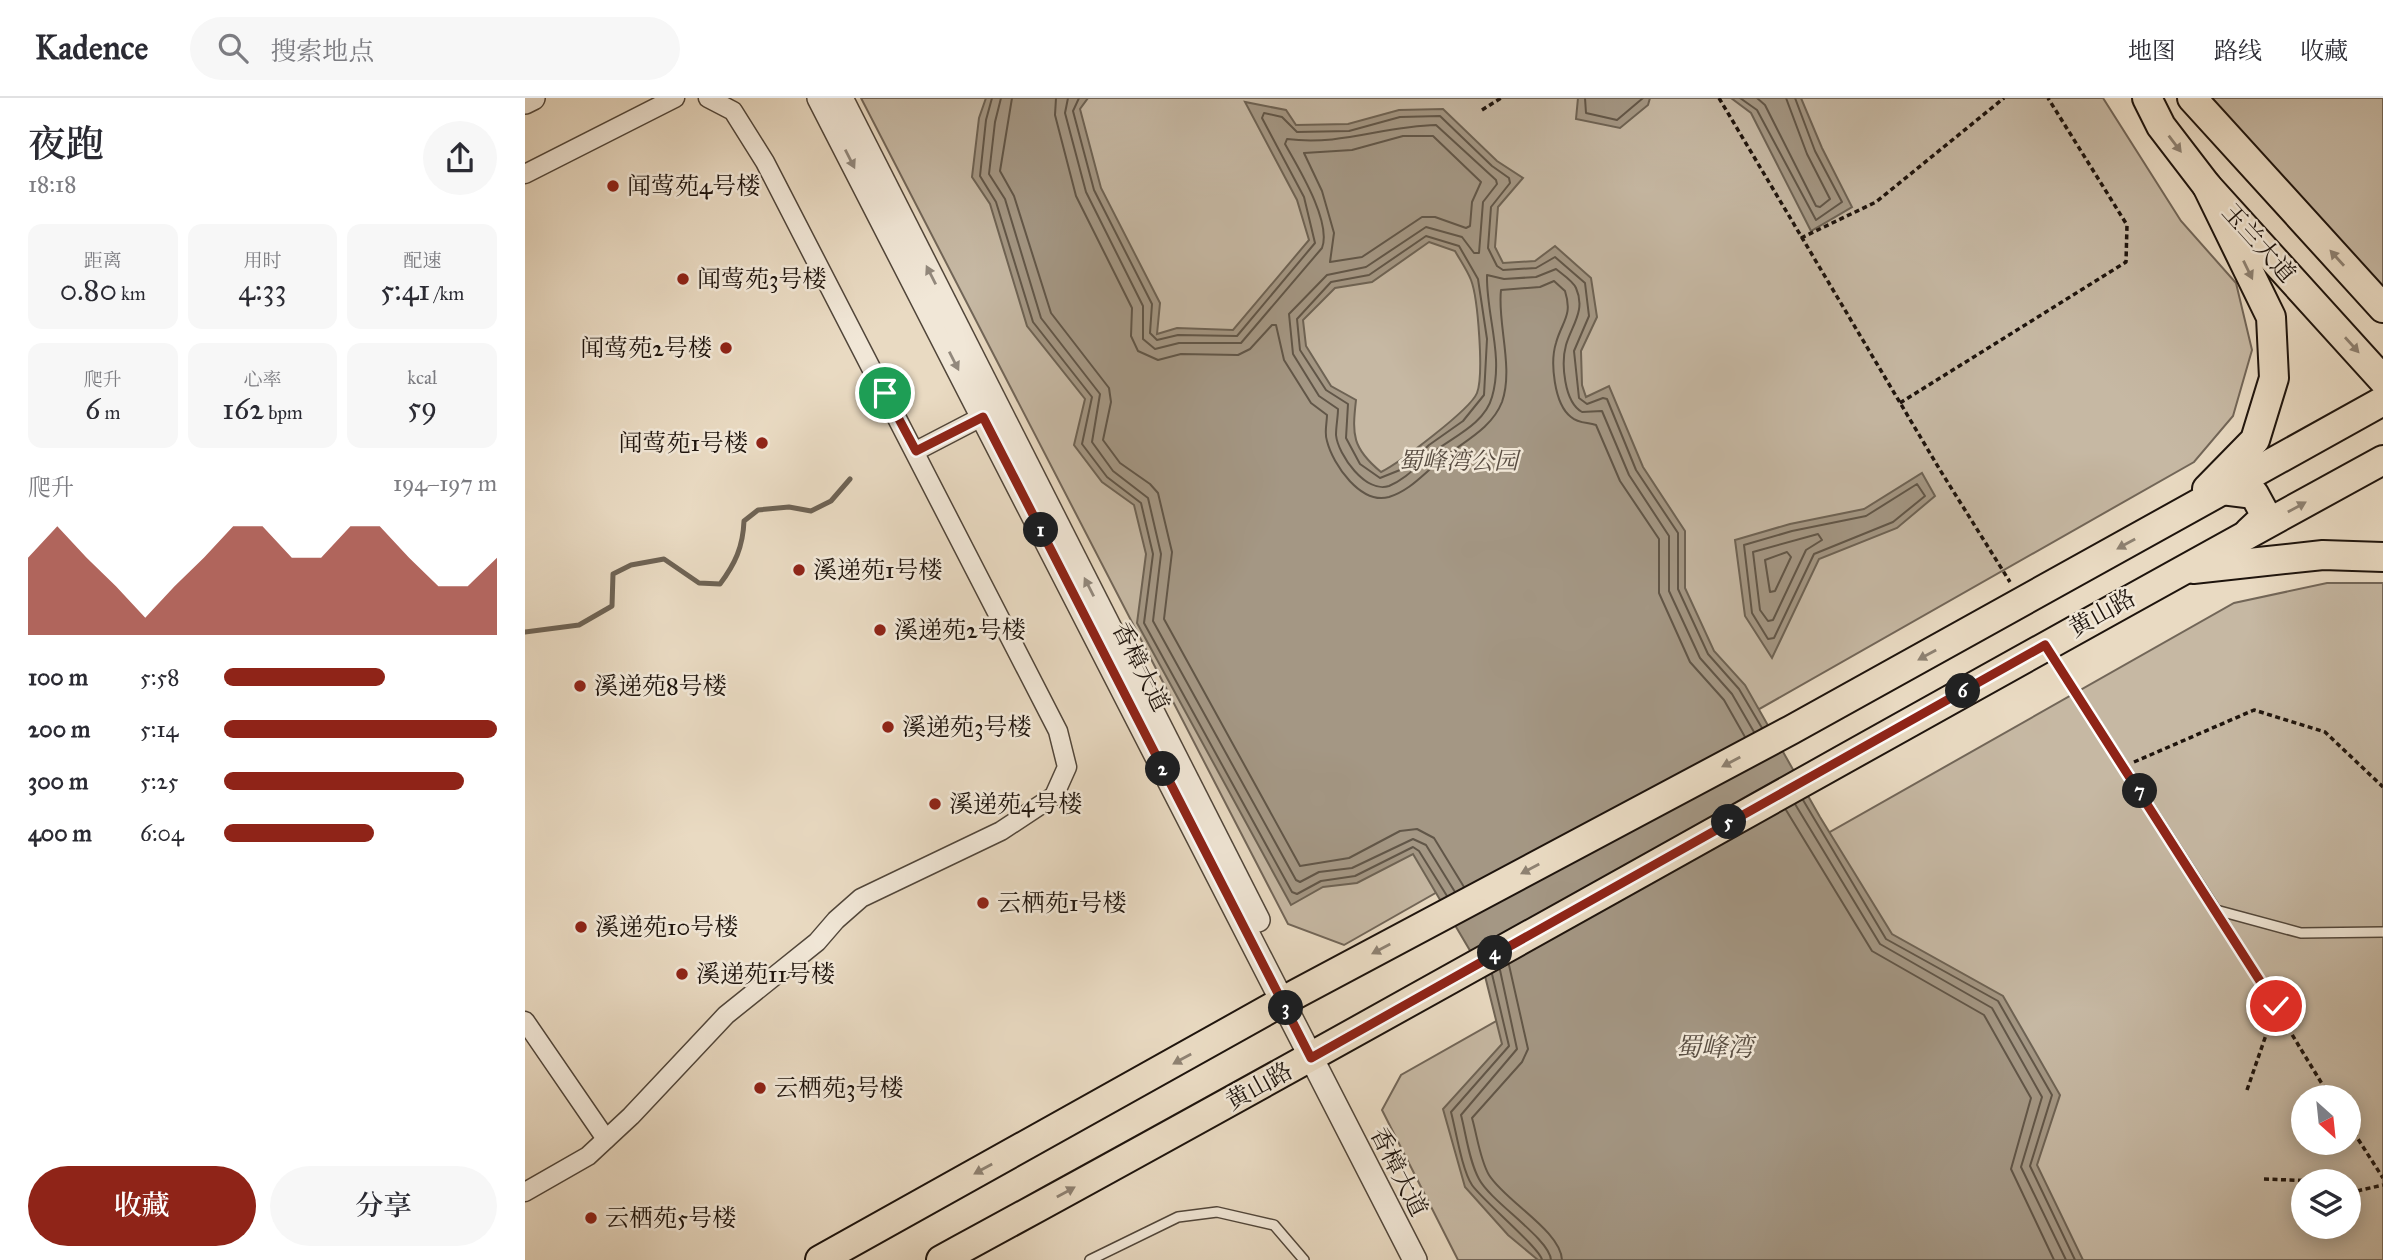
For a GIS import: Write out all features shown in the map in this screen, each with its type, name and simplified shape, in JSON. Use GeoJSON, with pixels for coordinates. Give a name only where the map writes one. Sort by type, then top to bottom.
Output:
{"type":"FeatureCollection","features":[{"type":"Feature","properties":{"kind":"main road","name":"玉兰大道"},"geometry":{"type":"LineString","coordinates":[[2147,98],[2161,126],[2207,186],[2383,380]]}},
{"type":"Feature","properties":{"kind":"main road","name":"玉兰大道"},"geometry":{"type":"LineString","coordinates":[[2192,98],[2383,308]]}},
{"type":"Feature","properties":{"kind":"main road"},"geometry":{"type":"LineString","coordinates":[[2185,511],[2255,440],[2274,378],[2271,317],[2207,186]]}},
{"type":"Feature","properties":{"kind":"main road"},"geometry":{"type":"LineString","coordinates":[[820,1260],[1290,998],[1791,730],[2383,401]]}},
{"type":"Feature","properties":{"kind":"main road","name":"黄山路"},"geometry":{"type":"LineString","coordinates":[[958,1256],[2176,571],[2383,460]]}},
{"type":"Feature","properties":{"kind":"main road"},"geometry":{"type":"LineString","coordinates":[[2222,490],[2254,494],[2266,516],[2247,534]]}},
{"type":"Feature","properties":{"kind":"main road"},"geometry":{"type":"LineString","coordinates":[[2176,571],[2323,555],[2383,557]]}},
{"type":"Feature","properties":{"kind":"street"},"geometry":{"type":"LineString","coordinates":[[525,102],[533,98]]}},
{"type":"Feature","properties":{"kind":"street"},"geometry":{"type":"LineString","coordinates":[[525,174],[675,98]]}},
{"type":"Feature","properties":{"kind":"street"},"geometry":{"type":"LineString","coordinates":[[525,1192],[587,1156],[726,1015],[817,942],[836,920],[861,898],[1001,831],[1054,796],[1067,768],[1058,731],[765,162],[733,111],[708,98]]}},
{"type":"Feature","properties":{"kind":"street","name":"香樟大道"},"geometry":{"type":"LineString","coordinates":[[819,98],[991,413],[1290,998],[1415,1260]]}},
{"type":"Feature","properties":{"kind":"street","name":"香樟大道"},"geometry":{"type":"LineString","coordinates":[[841,98],[991,413]]}},
{"type":"Feature","properties":{"kind":"street"},"geometry":{"type":"LineString","coordinates":[[916,451],[991,413]]}},
{"type":"Feature","properties":{"kind":"street"},"geometry":{"type":"LineString","coordinates":[[525,1021],[606,1139]]}},
{"type":"Feature","properties":{"kind":"street","name":"香樟大道"},"geometry":{"type":"LineString","coordinates":[[1317,1054],[1430,1260]]}},
{"type":"Feature","properties":{"kind":"lane"},"geometry":{"type":"LineString","coordinates":[[2045,645],[2216,910],[2301,933],[2383,932]]}},
{"type":"Feature","properties":{"kind":"lane"},"geometry":{"type":"LineString","coordinates":[[1090,1260],[1178,1217],[1217,1212],[1274,1225],[1304,1260]]}},
{"type":"Feature","properties":{"kind":"path"},"geometry":{"type":"LineString","coordinates":[[1482,110],[1501,98]]}},
{"type":"Feature","properties":{"kind":"path"},"geometry":{"type":"LineString","coordinates":[[1719,98],[1900,403],[2023,601]]}},
{"type":"Feature","properties":{"kind":"path"},"geometry":{"type":"LineString","coordinates":[[1801,237],[1876,202],[2004,98]]}},
{"type":"Feature","properties":{"kind":"path"},"geometry":{"type":"LineString","coordinates":[[1900,403],[2126,262],[2127,225],[2047,98]]}},
{"type":"Feature","properties":{"kind":"path"},"geometry":{"type":"LineString","coordinates":[[2124,767],[2254,710],[2325,732],[2383,787]]}},
{"type":"Feature","properties":{"kind":"path"},"geometry":{"type":"LineString","coordinates":[[2216,910],[2323,1085]]}},
{"type":"Feature","properties":{"kind":"path"},"geometry":{"type":"LineString","coordinates":[[2247,1090],[2276,1006]]}},
{"type":"Feature","properties":{"kind":"path"},"geometry":{"type":"LineString","coordinates":[[2361,1144],[2383,1178]]}},
{"type":"Feature","properties":{"kind":"path"},"geometry":{"type":"LineString","coordinates":[[2264,1179],[2291,1180]]}},
{"type":"Feature","properties":{"kind":"path"},"geometry":{"type":"LineString","coordinates":[[2361,1190],[2383,1185]]}},
{"type":"Feature","properties":{"kind":"green space","name":"蜀峰湾公园"},"geometry":{"type":"Polygon","coordinates":[[[861,98],[2103,98],[2181,221],[2236,283],[2252,350],[2233,416],[2194,462],[1344,945],[1288,924],[861,98]]]}},
{"type":"Feature","properties":{"kind":"green space"},"geometry":{"type":"Polygon","coordinates":[[[2192,98],[2383,98],[2383,308],[2192,98]]]}},
{"type":"Feature","properties":{"kind":"green space"},"geometry":{"type":"Polygon","coordinates":[[[2327,583],[2383,583],[2383,1260],[1458,1260],[1382,1110],[1401,1075],[2234,603],[2327,583]]]}},
{"type":"Feature","properties":{"kind":"water","name":"蜀峰湾"},"geometry":{"type":"Polygon","coordinates":[[[986,98],[1088,98],[1080,109],[1101,188],[1160,303],[1157,334],[1177,328],[1233,330],[1309,240],[1297,200],[1245,102],[1286,110],[1296,125],[1348,124],[1399,110],[1443,109],[1497,161],[1523,178],[1498,207],[1495,247],[1503,263],[1535,261],[1555,246],[1591,278],[1597,317],[1581,351],[1582,385],[1586,397],[1609,386],[1643,467],[1685,531],[1685,588],[1714,651],[1745,685],[1820,817],[1892,934],[2003,996],[2060,1095],[2037,1165],[2083,1260],[1538,1260],[1508,1235],[1465,1187],[1443,1109],[1502,1044],[1485,976],[1413,854],[1357,883],[1323,887],[1291,905],[1137,623],[1146,554],[1134,505],[1102,482],[1074,445],[1085,399],[1027,326],[990,204],[972,177],[979,118],[986,98]],[[1429,242],[1372,282],[1335,288],[1303,320],[1306,346],[1331,386],[1356,400],[1356,440],[1364,456],[1381,472],[1448,423],[1477,393],[1480,354],[1474,289],[1455,251],[1429,242]]]}},
{"type":"Feature","properties":{"kind":"water"},"geometry":{"type":"Polygon","coordinates":[[[1578,98],[1650,98],[1648,105],[1620,128],[1576,119],[1578,98]]]}},
{"type":"Feature","properties":{"kind":"water"},"geometry":{"type":"Polygon","coordinates":[[[1731,98],[1801,98],[1822,148],[1852,207],[1811,231],[1751,113],[1731,98]]]}},
{"type":"Feature","properties":{"kind":"water"},"geometry":{"type":"Polygon","coordinates":[[[1922,473],[1935,496],[1897,528],[1819,559],[1772,658],[1745,616],[1735,540],[1790,524],[1864,509],[1922,473]]]}},
{"type":"Feature","properties":{"kind":"waterway"},"geometry":{"type":"LineString","coordinates":[[525,632],[579,625],[612,606],[613,574],[631,565],[664,559],[699,583],[720,584],[737,555],[744,521],[758,510],[789,507],[811,511],[831,501],[850,479]]}},
{"type":"Feature","properties":{"kind":"place","name":"闻莺苑4号楼"},"geometry":{"type":"Point","coordinates":[613,186]}},
{"type":"Feature","properties":{"kind":"place","name":"闻莺苑3号楼"},"geometry":{"type":"Point","coordinates":[683,279]}},
{"type":"Feature","properties":{"kind":"place","name":"闻莺苑2号楼"},"geometry":{"type":"Point","coordinates":[726,348]}},
{"type":"Feature","properties":{"kind":"place","name":"闻莺苑1号楼"},"geometry":{"type":"Point","coordinates":[762,443]}},
{"type":"Feature","properties":{"kind":"place","name":"溪递苑1号楼"},"geometry":{"type":"Point","coordinates":[799,570]}},
{"type":"Feature","properties":{"kind":"place","name":"溪递苑2号楼"},"geometry":{"type":"Point","coordinates":[880,630]}},
{"type":"Feature","properties":{"kind":"place","name":"溪递苑8号楼"},"geometry":{"type":"Point","coordinates":[580,686]}},
{"type":"Feature","properties":{"kind":"place","name":"溪递苑3号楼"},"geometry":{"type":"Point","coordinates":[888,727]}},
{"type":"Feature","properties":{"kind":"place","name":"溪递苑4号楼"},"geometry":{"type":"Point","coordinates":[935,804]}},
{"type":"Feature","properties":{"kind":"place","name":"云栖苑1号楼"},"geometry":{"type":"Point","coordinates":[983,903]}},
{"type":"Feature","properties":{"kind":"place","name":"溪递苑10号楼"},"geometry":{"type":"Point","coordinates":[581,927]}},
{"type":"Feature","properties":{"kind":"place","name":"溪递苑11号楼"},"geometry":{"type":"Point","coordinates":[682,974]}},
{"type":"Feature","properties":{"kind":"place","name":"云栖苑3号楼"},"geometry":{"type":"Point","coordinates":[760,1088]}},
{"type":"Feature","properties":{"kind":"place","name":"云栖苑5号楼"},"geometry":{"type":"Point","coordinates":[591,1218]}},
{"type":"Feature","properties":{"kind":"route"},"geometry":{"type":"LineString","coordinates":[[885,393],[916,451],[983,417],[1311,1058],[2045,645],[2276,1006]]}}]}
